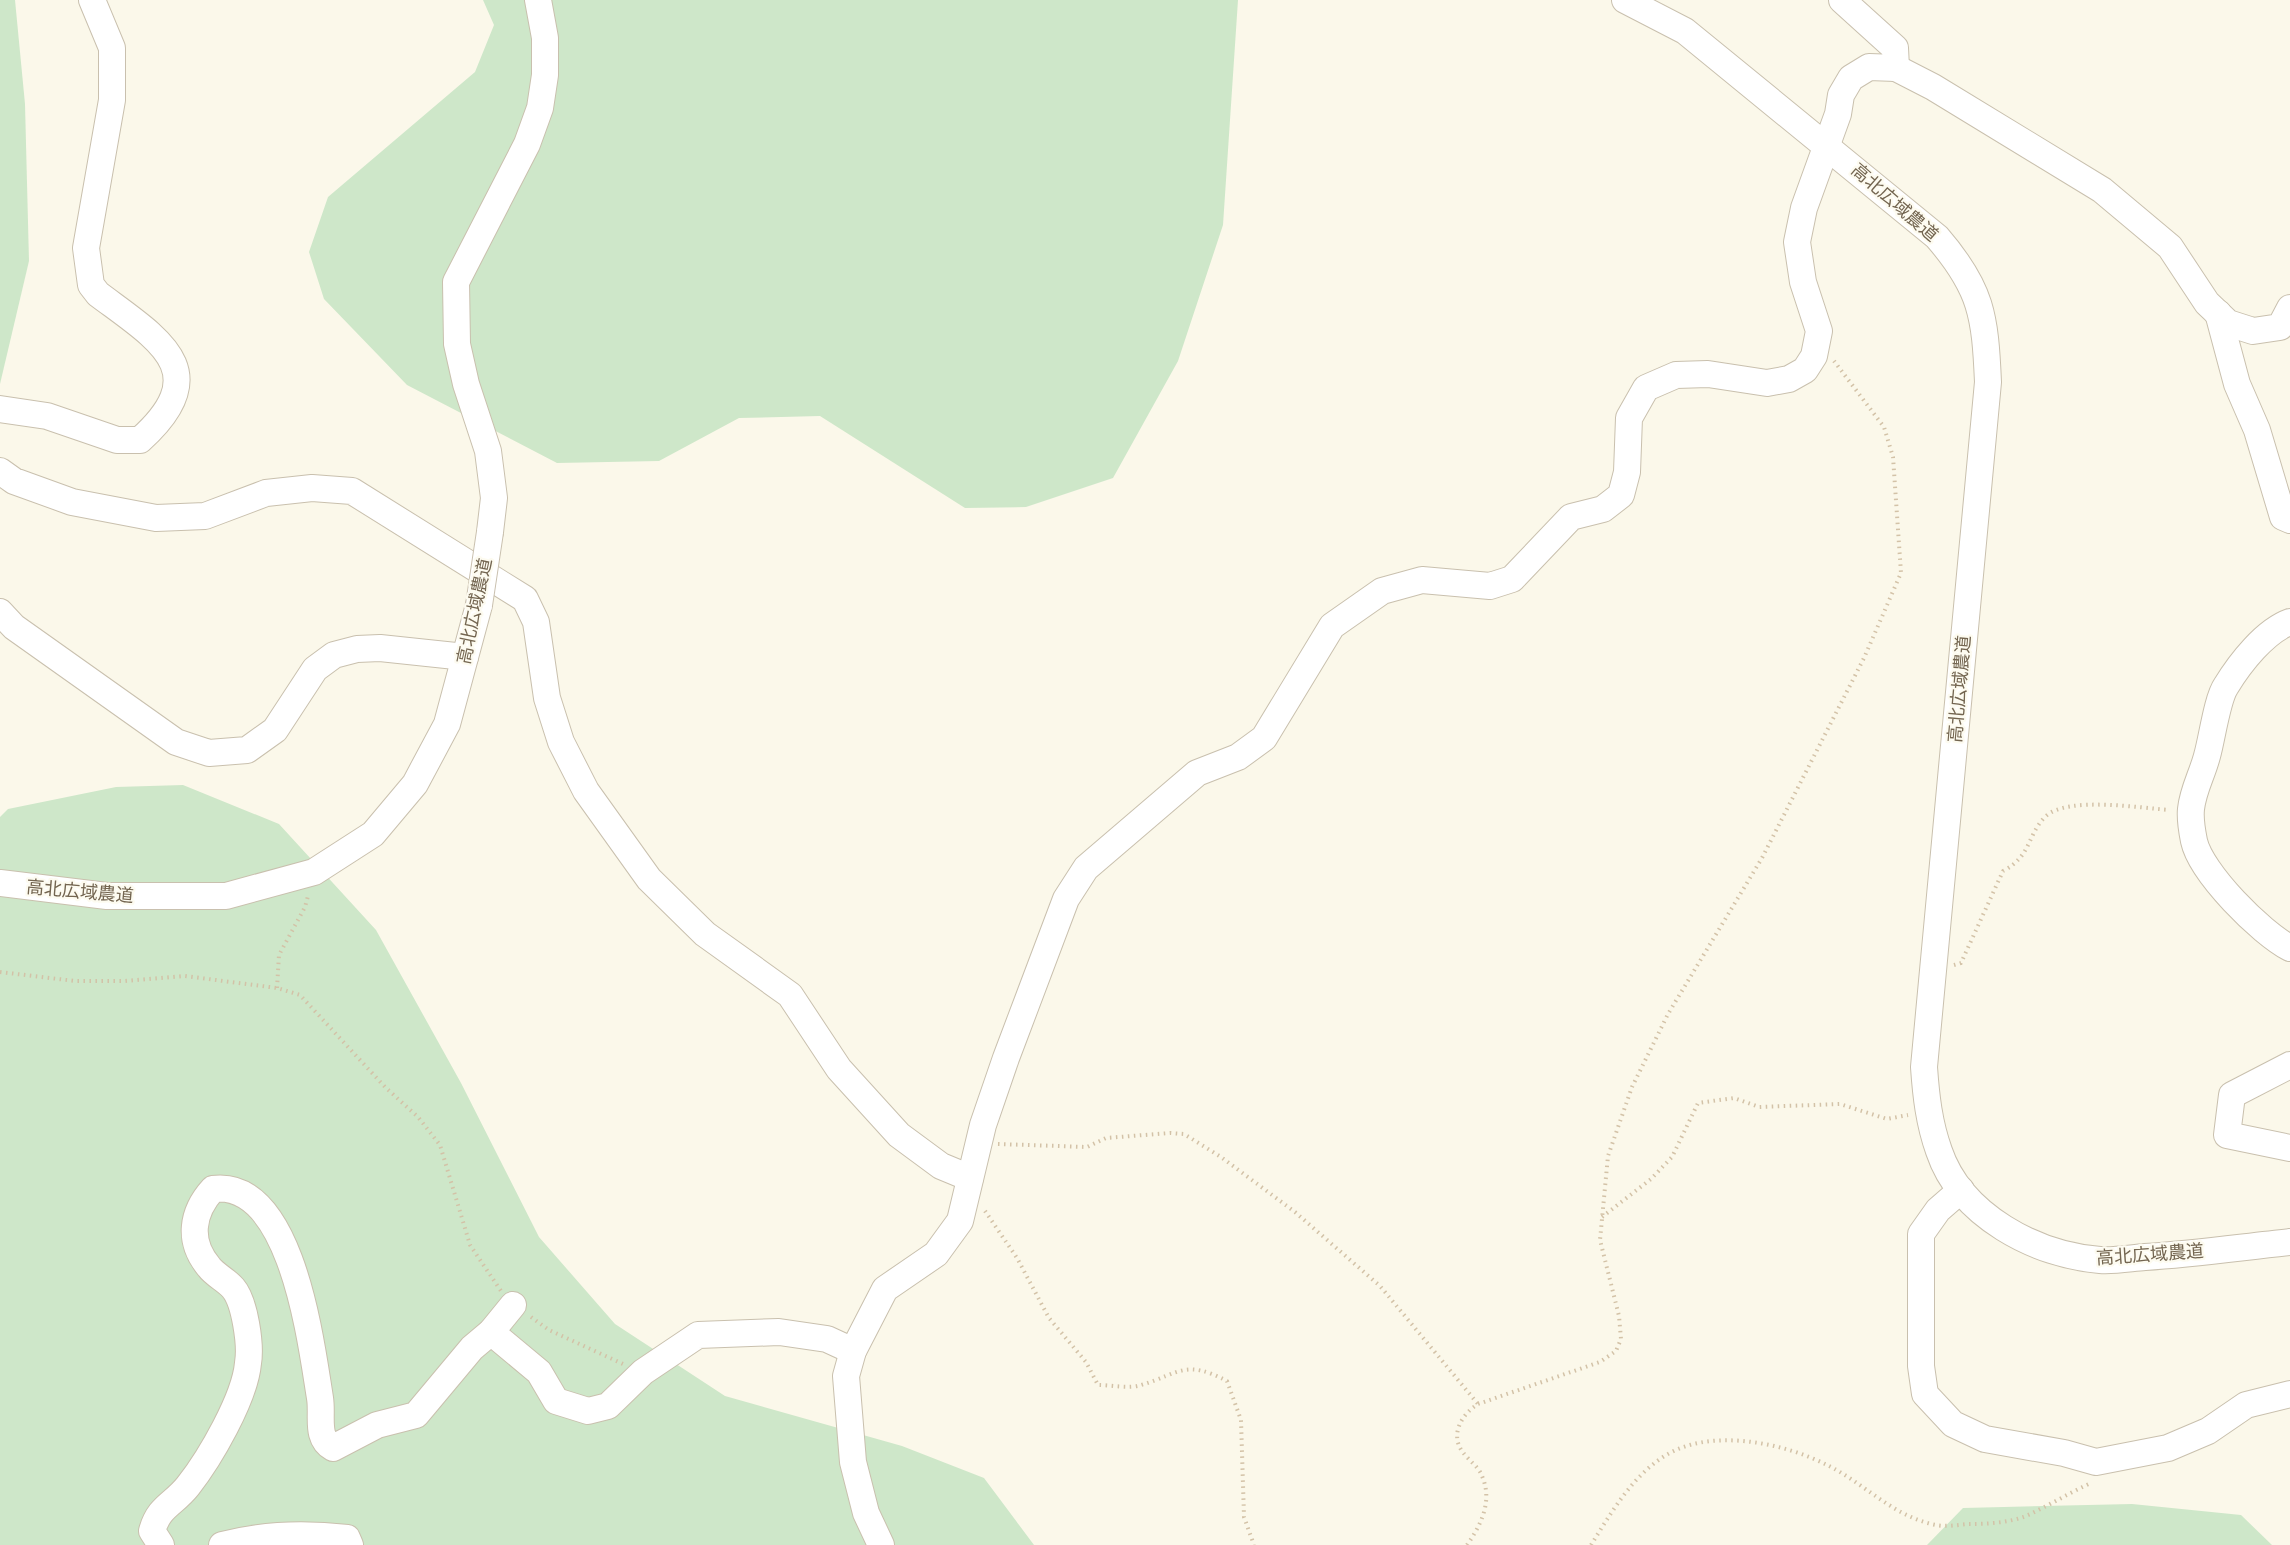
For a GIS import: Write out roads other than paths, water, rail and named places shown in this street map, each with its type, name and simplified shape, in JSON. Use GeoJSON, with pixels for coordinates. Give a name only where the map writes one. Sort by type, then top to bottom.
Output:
{"type":"FeatureCollection","features":[{"type":"Feature","properties":{"kind":"street"},"geometry":{"type":"LineString","coordinates":[[0,409],[47,416],[117,440],[140,440],[170,409],[177,389],[176,363],[155,336],[98,294],[91,285],[86,248],[112,100],[112,48],[92,0]]}},
{"type":"Feature","properties":{"kind":"street","name":"高北広域農道"},"geometry":{"type":"LineString","coordinates":[[0,883],[107,896],[226,897],[314,872],[373,834],[415,784],[447,724],[479,605],[494,498],[488,452],[466,384],[457,344],[456,282],[526,144],[540,108],[545,75],[545,38],[538,0]]}},
{"type":"Feature","properties":{"kind":"street","name":"高北広域農道"},"geometry":{"type":"LineString","coordinates":[[1625,0],[1685,31],[1829,146],[1937,237],[1960,263],[1980,302],[1986,340],[1988,382],[1924,1067],[1928,1112],[1940,1154],[1961,1190],[1990,1217],[2019,1237],[2060,1254],[2102,1260],[2290,1242]]}},
{"type":"Feature","properties":{"kind":"street"},"geometry":{"type":"LineString","coordinates":[[1842,0],[1895,48],[1896,68]]}},
{"type":"Feature","properties":{"kind":"street"},"geometry":{"type":"LineString","coordinates":[[880,1545],[866,1514],[853,1462],[846,1376],[853,1352],[885,1289],[936,1254],[960,1221],[979,1144],[1006,1058],[1066,899],[1086,868],[1197,773],[1238,757],[1264,738],[1332,626],[1382,591],[1422,580],[1490,586],[1512,579],[1571,517],[1603,509],[1621,495],[1627,472],[1629,418],[1646,388],[1676,375],[1708,374],[1767,383],[1789,379],[1805,370],[1814,356],[1819,331],[1803,282],[1797,242],[1804,208],[1829,146],[1841,95],[1851,78],[1869,67],[1896,68],[1933,87],[2102,190],[2170,247],[2207,303],[2228,323],[2253,331],[2280,327],[2290,308]]}},
{"type":"Feature","properties":{"kind":"street"},"geometry":{"type":"LineString","coordinates":[[2218,313],[2237,384],[2257,430],[2283,517],[2290,520]]}},
{"type":"Feature","properties":{"kind":"street"},"geometry":{"type":"LineString","coordinates":[[0,471],[14,481],[72,502],[156,518],[205,516],[266,493],[312,488],[352,491],[525,599],[536,622],[547,698],[561,742],[586,791],[649,879],[705,934],[790,995],[839,1069],[899,1135],[969,1184]]}},
{"type":"Feature","properties":{"kind":"street"},"geometry":{"type":"LineString","coordinates":[[0,612],[14,627],[176,742],[209,753],[248,750],[275,730],[315,669],[334,655],[357,649],[380,648],[465,657]]}},
{"type":"Feature","properties":{"kind":"street"},"geometry":{"type":"LineString","coordinates":[[2290,622],[2281,625],[2258,646],[2224,688],[2206,760],[2194,787],[2190,812],[2194,842],[2203,864],[2257,924],[2290,948]]}},
{"type":"Feature","properties":{"kind":"street"},"geometry":{"type":"LineString","coordinates":[[2290,1065],[2232,1095],[2227,1135],[2290,1148]]}},
{"type":"Feature","properties":{"kind":"street"},"geometry":{"type":"LineString","coordinates":[[161,1545],[152,1531],[157,1515],[188,1486],[224,1427],[238,1401],[249,1363],[247,1325],[234,1289],[208,1266],[194,1236],[199,1204],[213,1189],[237,1190],[249,1196],[272,1222],[292,1264],[314,1358],[321,1402],[321,1432],[326,1444],[333,1448],[377,1425],[416,1415],[472,1348],[491,1332],[513,1305]]}},
{"type":"Feature","properties":{"kind":"street"},"geometry":{"type":"LineString","coordinates":[[1961,1190],[1938,1210],[1922,1234],[1921,1366],[1925,1394],[1953,1424],[1985,1439],[2064,1453],[2096,1462],[2168,1448],[2208,1431],[2246,1405],[2290,1394]]}},
{"type":"Feature","properties":{"kind":"street"},"geometry":{"type":"LineString","coordinates":[[491,1332],[539,1372],[556,1401],[588,1411],[608,1406],[643,1372],[698,1335],[779,1332],[826,1339],[853,1352]]}},
{"type":"Feature","properties":{"kind":"street"},"geometry":{"type":"LineString","coordinates":[[222,1545],[249,1538],[289,1533],[347,1538],[350,1545]]}}]}
